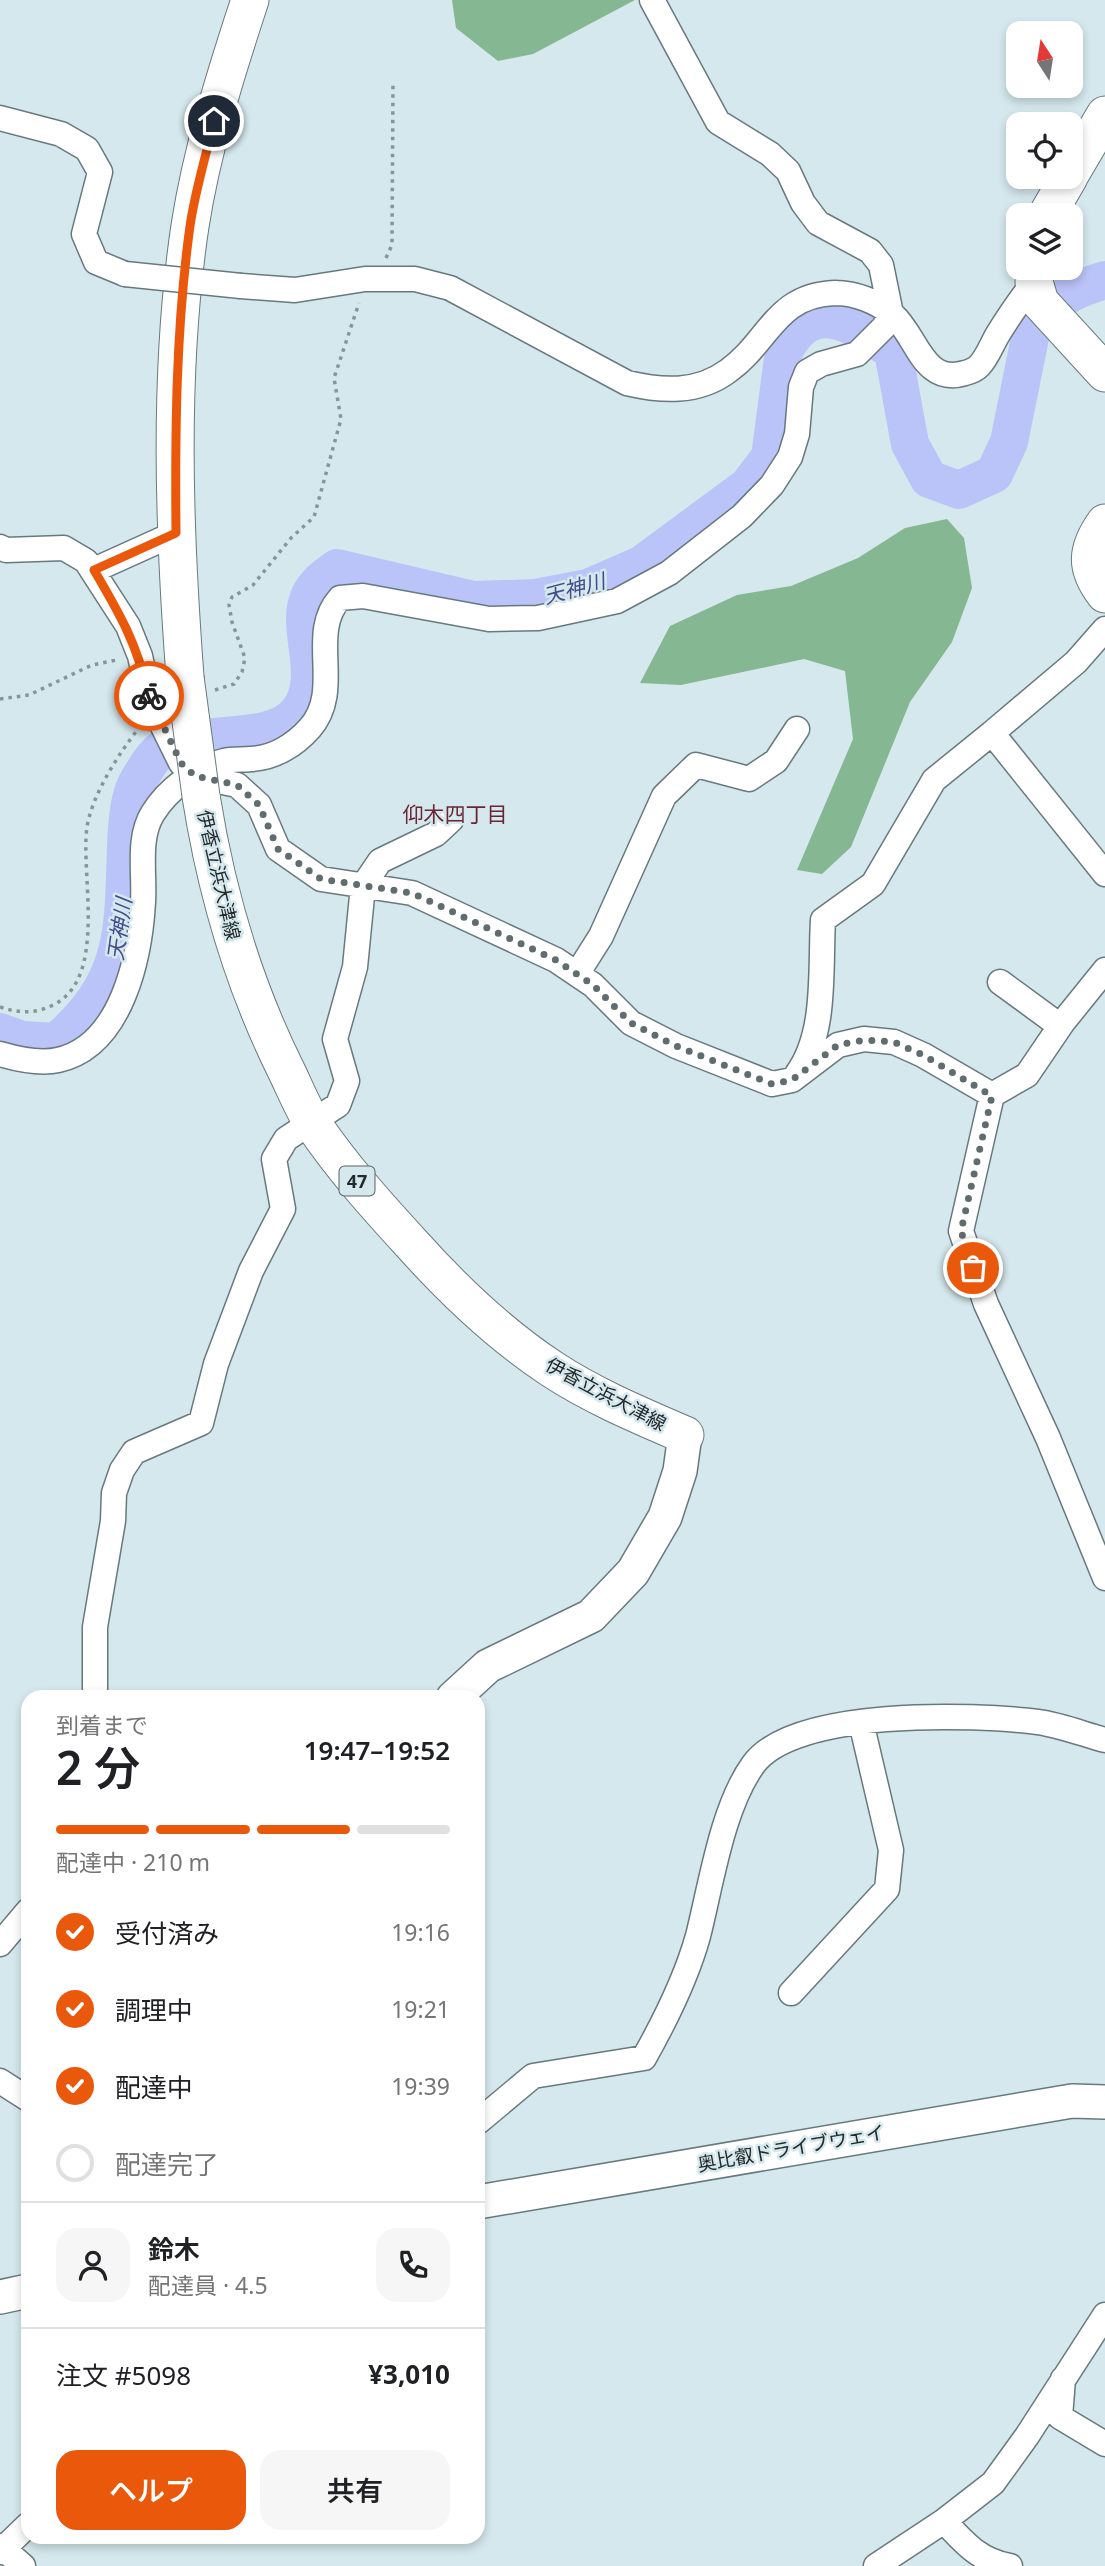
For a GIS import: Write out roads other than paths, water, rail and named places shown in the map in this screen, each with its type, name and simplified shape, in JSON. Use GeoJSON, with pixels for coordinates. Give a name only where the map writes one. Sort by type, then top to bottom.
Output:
{"type":"FeatureCollection","features":[{"type":"Feature","properties":{"kind":"main road","name":"伊香立浜大津線"},"geometry":{"type":"LineString","coordinates":[[250,0],[219,96],[190,226],[181,334],[176,533],[198,684],[192,778],[229,928],[261,1020],[312,1123],[375,1204],[441,1276],[487,1320],[553,1370],[615,1403],[685,1434]]}},
{"type":"Feature","properties":{"kind":"main road"},"geometry":{"type":"LineString","coordinates":[[1083,153],[1105,116]]}},
{"type":"Feature","properties":{"kind":"main road"},"geometry":{"type":"LineString","coordinates":[[1037,284],[1074,337],[1105,373]]}},
{"type":"Feature","properties":{"kind":"main road"},"geometry":{"type":"LineString","coordinates":[[1105,523],[1092,541],[1089,555],[1095,581],[1105,594]]}},
{"type":"Feature","properties":{"kind":"street"},"geometry":{"type":"LineString","coordinates":[[0,1054],[19,1059],[57,1060],[81,1050],[103,1029],[121,1003],[137,963],[144,901],[143,847],[151,816],[169,789],[222,761],[271,755],[288,748],[312,726],[321,712],[327,693],[327,615],[340,598],[363,596],[464,617],[538,618],[617,601],[669,573],[742,516],[790,457],[797,434],[801,387],[807,372],[821,364],[857,354],[888,320],[881,265],[870,251],[818,223],[803,203],[788,171],[770,154],[718,122],[652,0]]}},
{"type":"Feature","properties":{"kind":"street"},"geometry":{"type":"LineString","coordinates":[[0,118],[41,126],[88,149],[100,172],[84,234],[96,262],[125,274],[295,290],[371,279],[415,279],[450,288],[626,383],[658,391],[682,390],[728,371],[785,309],[809,296],[838,293],[865,298],[936,372],[949,376],[965,373],[978,367],[1014,309],[1037,284]]}},
{"type":"Feature","properties":{"kind":"street"},"geometry":{"type":"LineString","coordinates":[[94,570],[176,533]]}},
{"type":"Feature","properties":{"kind":"street"},"geometry":{"type":"LineString","coordinates":[[0,547],[6,551],[64,548],[86,561],[94,570],[128,626],[140,656],[154,710],[192,778]]}},
{"type":"Feature","properties":{"kind":"street"},"geometry":{"type":"LineString","coordinates":[[792,1080],[807,1060],[816,1032],[823,920],[873,884],[934,780],[1076,662],[1105,629]]}},
{"type":"Feature","properties":{"kind":"street"},"geometry":{"type":"LineString","coordinates":[[577,974],[601,936],[664,796],[696,765],[749,779],[776,761],[797,729]]}},
{"type":"Feature","properties":{"kind":"street"},"geometry":{"type":"LineString","coordinates":[[992,733],[1105,874]]}},
{"type":"Feature","properties":{"kind":"street"},"geometry":{"type":"LineString","coordinates":[[192,778],[237,785],[259,805],[278,849],[321,879],[412,893],[556,960],[593,985],[631,1023],[676,1046],[772,1084],[792,1080],[838,1045],[864,1040],[894,1042],[923,1055],[992,1096]]}},
{"type":"Feature","properties":{"kind":"street"},"geometry":{"type":"LineString","coordinates":[[95,1690],[95,1627],[113,1521],[114,1493],[122,1470],[134,1452],[201,1423],[220,1352],[251,1271],[283,1209],[274,1159],[286,1139],[338,1105],[347,1081],[335,1039],[355,967],[363,886],[380,861],[436,834],[452,820]]}},
{"type":"Feature","properties":{"kind":"street"},"geometry":{"type":"LineString","coordinates":[[1105,970],[1060,1026],[1027,1075],[992,1096],[961,1231],[986,1304],[1048,1438],[1105,1578]]}},
{"type":"Feature","properties":{"kind":"street"},"geometry":{"type":"LineString","coordinates":[[1000,982],[1060,1026]]}},
{"type":"Feature","properties":{"kind":"street"},"geometry":{"type":"LineString","coordinates":[[462,1690],[488,1666],[591,1616],[633,1572],[665,1517],[680,1471],[685,1434]]}},
{"type":"Feature","properties":{"kind":"street"},"geometry":{"type":"LineString","coordinates":[[485,2116],[533,2076],[644,2058],[668,2015],[697,1939],[719,1844],[753,1765],[775,1744],[809,1730],[861,1721],[978,1717],[1041,1722],[1105,1740]]}},
{"type":"Feature","properties":{"kind":"street"},"geometry":{"type":"LineString","coordinates":[[791,1993],[887,1889],[891,1850],[861,1721]]}},
{"type":"Feature","properties":{"kind":"street"},"geometry":{"type":"LineString","coordinates":[[0,1944],[21,1919]]}},
{"type":"Feature","properties":{"kind":"street"},"geometry":{"type":"LineString","coordinates":[[0,2081],[21,2094]]}},
{"type":"Feature","properties":{"kind":"street","name":"奥比叡ドライブウェイ"},"geometry":{"type":"LineString","coordinates":[[485,2201],[1072,2101],[1105,2102]]}},
{"type":"Feature","properties":{"kind":"street"},"geometry":{"type":"LineString","coordinates":[[0,2297],[21,2292]]}},
{"type":"Feature","properties":{"kind":"street"},"geometry":{"type":"LineString","coordinates":[[876,2566],[944,2521],[993,2483],[1027,2436],[1105,2315]]}},
{"type":"Feature","properties":{"kind":"street"},"geometry":{"type":"LineString","coordinates":[[1064,2376],[1060,2417],[1105,2444]]}},
{"type":"Feature","properties":{"kind":"street"},"geometry":{"type":"LineString","coordinates":[[944,2521],[969,2548],[990,2562],[1010,2566]]}},
{"type":"Feature","properties":{"kind":"street"},"geometry":{"type":"LineString","coordinates":[[21,2531],[1,2549],[23,2566]]}},
{"type":"Feature","properties":{"kind":"waterway","name":"天神川"},"geometry":{"type":"LineString","coordinates":[[0,1032],[22,1040],[56,1042],[79,1020],[96,998],[109,976],[117,953],[124,904],[128,820],[135,786],[149,763],[162,749],[194,739],[270,729],[286,723],[298,712],[309,686],[305,629],[307,603],[315,587],[337,568],[473,600],[536,598],[588,588],[641,565],[748,486],[770,457],[784,351],[796,334],[808,324],[821,320],[835,320],[849,325],[893,351],[910,444],[929,479],[959,490],[994,474],[1009,442],[1031,333],[1046,312],[1062,298],[1105,280]]}},
{"type":"Feature","properties":{"kind":"district","name":"仰木四丁目"},"geometry":{"type":"Point","coordinates":[455,814]}}]}
